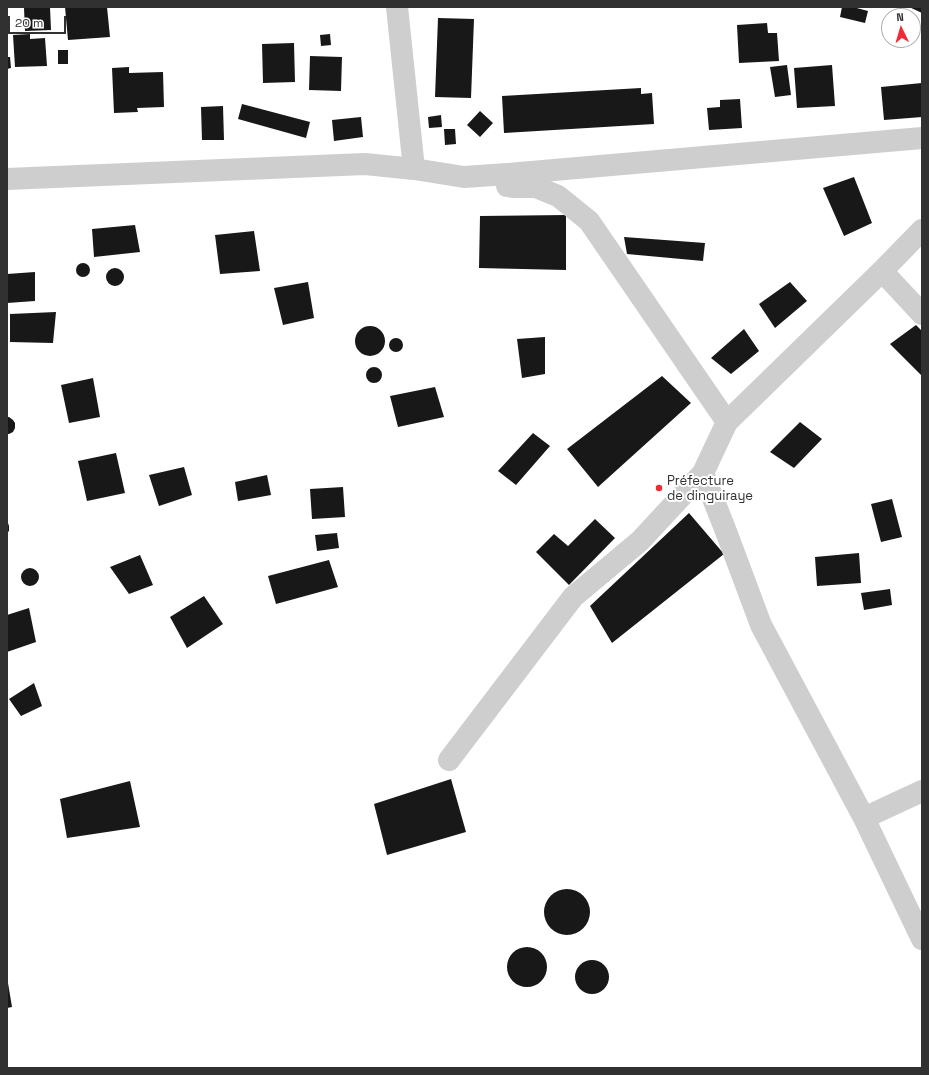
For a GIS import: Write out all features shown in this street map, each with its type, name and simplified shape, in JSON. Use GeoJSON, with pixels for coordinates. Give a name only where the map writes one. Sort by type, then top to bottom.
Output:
{"type":"FeatureCollection","features":[{"type":"Feature","properties":{"kind":"street"},"geometry":{"type":"LineString","coordinates":[[397,7],[414,169]]}},
{"type":"Feature","properties":{"kind":"street"},"geometry":{"type":"LineString","coordinates":[[464,177],[922,138]]}},
{"type":"Feature","properties":{"kind":"street"},"geometry":{"type":"LineString","coordinates":[[7,179],[365,164],[414,169],[513,187],[536,187],[558,196],[589,221],[727,422]]}},
{"type":"Feature","properties":{"kind":"street"},"geometry":{"type":"LineString","coordinates":[[449,760],[573,598],[640,541],[703,473],[727,422],[922,230]]}},
{"type":"Feature","properties":{"kind":"street"},"geometry":{"type":"LineString","coordinates":[[882,271],[922,314]]}},
{"type":"Feature","properties":{"kind":"street"},"geometry":{"type":"LineString","coordinates":[[703,473],[761,625],[864,818],[922,939]]}},
{"type":"Feature","properties":{"kind":"street"},"geometry":{"type":"LineString","coordinates":[[864,818],[922,791]]}},
{"type":"Feature","properties":{"kind":"building"},"geometry":{"type":"Polygon","coordinates":[[[50,7],[51,30],[25,31],[24,8],[50,7]]]}},
{"type":"Feature","properties":{"kind":"building"},"geometry":{"type":"Polygon","coordinates":[[[65,7],[107,7],[110,37],[68,40],[65,7]]]}},
{"type":"Feature","properties":{"kind":"building"},"geometry":{"type":"Polygon","coordinates":[[[842,7],[853,7],[868,11],[865,23],[840,17],[842,7]]]}},
{"type":"Feature","properties":{"kind":"building"},"geometry":{"type":"Polygon","coordinates":[[[909,7],[922,7],[922,13],[921,8],[909,7]]]}},
{"type":"Feature","properties":{"kind":"building"},"geometry":{"type":"Polygon","coordinates":[[[438,18],[474,19],[471,98],[435,97],[438,18]]]}},
{"type":"Feature","properties":{"kind":"building"},"geometry":{"type":"Polygon","coordinates":[[[767,23],[768,33],[777,33],[779,61],[739,63],[737,25],[767,23]]]}},
{"type":"Feature","properties":{"kind":"building"},"geometry":{"type":"Polygon","coordinates":[[[30,34],[30,39],[45,38],[47,66],[15,67],[13,35],[30,34]]]}},
{"type":"Feature","properties":{"kind":"building"},"geometry":{"type":"Polygon","coordinates":[[[330,34],[331,45],[321,46],[320,35],[330,34]]]}},
{"type":"Feature","properties":{"kind":"building"},"geometry":{"type":"Polygon","coordinates":[[[294,43],[295,82],[263,83],[262,44],[294,43]]]}},
{"type":"Feature","properties":{"kind":"building"},"geometry":{"type":"Polygon","coordinates":[[[58,50],[68,50],[68,64],[58,64],[58,50]]]}},
{"type":"Feature","properties":{"kind":"building"},"geometry":{"type":"Polygon","coordinates":[[[310,56],[342,57],[341,91],[309,90],[310,56]]]}},
{"type":"Feature","properties":{"kind":"building"},"geometry":{"type":"Polygon","coordinates":[[[7,57],[10,57],[11,68],[7,69],[7,57]]]}},
{"type":"Feature","properties":{"kind":"building"},"geometry":{"type":"Polygon","coordinates":[[[787,65],[791,95],[775,97],[770,67],[787,65]]]}},
{"type":"Feature","properties":{"kind":"building"},"geometry":{"type":"Polygon","coordinates":[[[832,65],[835,106],[797,108],[794,68],[832,65]]]}},
{"type":"Feature","properties":{"kind":"building"},"geometry":{"type":"Polygon","coordinates":[[[129,67],[129,73],[163,72],[164,107],[137,108],[138,112],[114,113],[112,68],[129,67]]]}},
{"type":"Feature","properties":{"kind":"building"},"geometry":{"type":"Polygon","coordinates":[[[922,83],[922,117],[884,120],[881,87],[922,83]]]}},
{"type":"Feature","properties":{"kind":"building"},"geometry":{"type":"Polygon","coordinates":[[[641,88],[641,94],[652,93],[654,124],[504,133],[502,96],[641,88]]]}},
{"type":"Feature","properties":{"kind":"building"},"geometry":{"type":"Polygon","coordinates":[[[740,99],[742,128],[709,130],[707,108],[720,107],[720,100],[740,99]]]}},
{"type":"Feature","properties":{"kind":"building"},"geometry":{"type":"Polygon","coordinates":[[[242,104],[310,122],[306,138],[238,119],[242,104]]]}},
{"type":"Feature","properties":{"kind":"building"},"geometry":{"type":"Polygon","coordinates":[[[223,106],[224,140],[202,140],[201,107],[223,106]]]}},
{"type":"Feature","properties":{"kind":"building"},"geometry":{"type":"Polygon","coordinates":[[[480,111],[493,123],[480,137],[467,125],[480,111]]]}},
{"type":"Feature","properties":{"kind":"building"},"geometry":{"type":"Polygon","coordinates":[[[441,115],[442,127],[429,128],[428,117],[441,115]]]}},
{"type":"Feature","properties":{"kind":"building"},"geometry":{"type":"Polygon","coordinates":[[[361,117],[363,137],[334,141],[332,120],[361,117]]]}},
{"type":"Feature","properties":{"kind":"building"},"geometry":{"type":"Polygon","coordinates":[[[444,129],[455,129],[456,144],[445,145],[444,129]]]}},
{"type":"Feature","properties":{"kind":"building"},"geometry":{"type":"Polygon","coordinates":[[[854,177],[872,223],[844,236],[823,188],[854,177]]]}},
{"type":"Feature","properties":{"kind":"building"},"geometry":{"type":"Polygon","coordinates":[[[566,215],[566,270],[479,268],[480,216],[566,215]]]}},
{"type":"Feature","properties":{"kind":"building"},"geometry":{"type":"Polygon","coordinates":[[[135,225],[140,252],[94,257],[92,229],[135,225]]]}},
{"type":"Feature","properties":{"kind":"building"},"geometry":{"type":"Polygon","coordinates":[[[254,231],[260,271],[220,274],[215,235],[254,231]]]}},
{"type":"Feature","properties":{"kind":"building"},"geometry":{"type":"Polygon","coordinates":[[[624,237],[705,243],[703,261],[627,254],[624,237]]]}},
{"type":"Feature","properties":{"kind":"building"},"geometry":{"type":"Polygon","coordinates":[[[80,263],[86,263],[90,267],[90,273],[86,277],[80,277],[76,273],[76,267],[80,263]]]}},
{"type":"Feature","properties":{"kind":"building"},"geometry":{"type":"Polygon","coordinates":[[[115,268],[121,271],[124,277],[121,283],[115,286],[109,283],[106,277],[109,271],[115,268]]]}},
{"type":"Feature","properties":{"kind":"building"},"geometry":{"type":"Polygon","coordinates":[[[35,272],[35,301],[7,303],[7,274],[35,272]]]}},
{"type":"Feature","properties":{"kind":"building"},"geometry":{"type":"Polygon","coordinates":[[[308,282],[314,318],[283,325],[274,288],[308,282]]]}},
{"type":"Feature","properties":{"kind":"building"},"geometry":{"type":"Polygon","coordinates":[[[790,282],[807,301],[775,328],[759,304],[790,282]]]}},
{"type":"Feature","properties":{"kind":"building"},"geometry":{"type":"Polygon","coordinates":[[[56,312],[53,343],[10,342],[10,314],[56,312]]]}},
{"type":"Feature","properties":{"kind":"building"},"geometry":{"type":"Polygon","coordinates":[[[916,325],[922,331],[922,376],[890,344],[916,325]]]}},
{"type":"Feature","properties":{"kind":"building"},"geometry":{"type":"Polygon","coordinates":[[[370,326],[376,327],[384,335],[384,347],[376,355],[370,356],[364,355],[356,347],[355,341],[356,335],[364,327],[370,326]]]}},
{"type":"Feature","properties":{"kind":"building"},"geometry":{"type":"Polygon","coordinates":[[[744,329],[759,351],[731,374],[711,358],[744,329]]]}},
{"type":"Feature","properties":{"kind":"building"},"geometry":{"type":"Polygon","coordinates":[[[545,337],[545,374],[522,378],[517,339],[545,337]]]}},
{"type":"Feature","properties":{"kind":"building"},"geometry":{"type":"Polygon","coordinates":[[[396,338],[401,340],[403,345],[401,350],[396,352],[391,350],[389,345],[391,340],[396,338]]]}},
{"type":"Feature","properties":{"kind":"building"},"geometry":{"type":"Polygon","coordinates":[[[374,367],[381,372],[382,375],[377,382],[374,383],[367,378],[366,375],[371,368],[374,367]]]}},
{"type":"Feature","properties":{"kind":"building"},"geometry":{"type":"Polygon","coordinates":[[[662,376],[691,403],[598,487],[567,449],[662,376]]]}},
{"type":"Feature","properties":{"kind":"building"},"geometry":{"type":"Polygon","coordinates":[[[93,378],[100,417],[69,423],[61,385],[93,378]]]}},
{"type":"Feature","properties":{"kind":"building"},"geometry":{"type":"Polygon","coordinates":[[[435,387],[444,417],[398,427],[390,396],[435,387]]]}},
{"type":"Feature","properties":{"kind":"building"},"geometry":{"type":"Polygon","coordinates":[[[7,417],[15,423],[13,432],[9,434],[7,434],[7,417]]]}},
{"type":"Feature","properties":{"kind":"building"},"geometry":{"type":"Polygon","coordinates":[[[800,422],[822,439],[794,468],[770,452],[800,422]]]}},
{"type":"Feature","properties":{"kind":"building"},"geometry":{"type":"Polygon","coordinates":[[[533,433],[550,446],[516,485],[498,471],[533,433]]]}},
{"type":"Feature","properties":{"kind":"building"},"geometry":{"type":"Polygon","coordinates":[[[116,453],[125,493],[87,501],[78,461],[116,453]]]}},
{"type":"Feature","properties":{"kind":"building"},"geometry":{"type":"Polygon","coordinates":[[[184,467],[192,495],[159,506],[149,475],[184,467]]]}},
{"type":"Feature","properties":{"kind":"building"},"geometry":{"type":"Polygon","coordinates":[[[267,475],[271,495],[238,501],[235,482],[267,475]]]}},
{"type":"Feature","properties":{"kind":"building"},"geometry":{"type":"Polygon","coordinates":[[[343,487],[345,517],[312,519],[310,489],[343,487]]]}},
{"type":"Feature","properties":{"kind":"building"},"geometry":{"type":"Polygon","coordinates":[[[892,499],[902,537],[881,542],[871,504],[892,499]]]}},
{"type":"Feature","properties":{"kind":"building"},"geometry":{"type":"Polygon","coordinates":[[[689,513],[724,554],[612,643],[590,606],[689,513]]]}},
{"type":"Feature","properties":{"kind":"building"},"geometry":{"type":"Polygon","coordinates":[[[595,519],[615,538],[569,585],[536,552],[554,534],[568,546],[595,519]]]}},
{"type":"Feature","properties":{"kind":"building"},"geometry":{"type":"Polygon","coordinates":[[[7,520],[9,531],[7,533],[7,520]]]}},
{"type":"Feature","properties":{"kind":"building"},"geometry":{"type":"Polygon","coordinates":[[[337,533],[339,548],[317,551],[315,535],[337,533]]]}},
{"type":"Feature","properties":{"kind":"building"},"geometry":{"type":"Polygon","coordinates":[[[859,553],[861,583],[817,586],[815,557],[859,553]]]}},
{"type":"Feature","properties":{"kind":"building"},"geometry":{"type":"Polygon","coordinates":[[[140,555],[153,585],[129,594],[110,567],[140,555]]]}},
{"type":"Feature","properties":{"kind":"building"},"geometry":{"type":"Polygon","coordinates":[[[329,560],[338,587],[276,604],[268,576],[329,560]]]}},
{"type":"Feature","properties":{"kind":"building"},"geometry":{"type":"Polygon","coordinates":[[[30,568],[36,571],[39,577],[36,583],[30,586],[24,583],[21,577],[24,571],[30,568]]]}},
{"type":"Feature","properties":{"kind":"building"},"geometry":{"type":"Polygon","coordinates":[[[890,589],[892,605],[864,610],[861,593],[890,589]]]}},
{"type":"Feature","properties":{"kind":"building"},"geometry":{"type":"Polygon","coordinates":[[[204,596],[223,624],[187,648],[170,617],[204,596]]]}},
{"type":"Feature","properties":{"kind":"building"},"geometry":{"type":"Polygon","coordinates":[[[29,608],[36,642],[7,652],[7,615],[29,608]]]}},
{"type":"Feature","properties":{"kind":"building"},"geometry":{"type":"Polygon","coordinates":[[[34,683],[42,706],[21,716],[9,699],[34,683]]]}},
{"type":"Feature","properties":{"kind":"building"},"geometry":{"type":"Polygon","coordinates":[[[451,779],[466,832],[387,855],[374,804],[451,779]]]}},
{"type":"Feature","properties":{"kind":"building"},"geometry":{"type":"Polygon","coordinates":[[[130,781],[140,827],[67,838],[60,799],[130,781]]]}},
{"type":"Feature","properties":{"kind":"building"},"geometry":{"type":"Polygon","coordinates":[[[562,889],[572,889],[580,893],[586,899],[590,907],[590,917],[586,925],[580,931],[572,935],[562,935],[554,931],[548,925],[544,917],[544,907],[548,899],[554,893],[562,889]]]}},
{"type":"Feature","properties":{"kind":"building"},"geometry":{"type":"Polygon","coordinates":[[[531,947],[538,950],[544,956],[547,967],[546,975],[538,984],[531,987],[523,987],[516,984],[508,975],[507,963],[510,956],[519,948],[531,947]]]}},
{"type":"Feature","properties":{"kind":"building"},"geometry":{"type":"Polygon","coordinates":[[[595,960],[602,962],[607,967],[609,977],[607,987],[602,992],[589,994],[582,992],[577,987],[575,974],[577,967],[582,962],[595,960]]]}},
{"type":"Feature","properties":{"kind":"building"},"geometry":{"type":"Polygon","coordinates":[[[8,983],[12,1007],[7,1008],[7,984],[8,983]]]}},
{"type":"Feature","properties":{"kind":"place","name":"Préfecture de dinguiraye"},"geometry":{"type":"Point","coordinates":[659,488]}}]}
